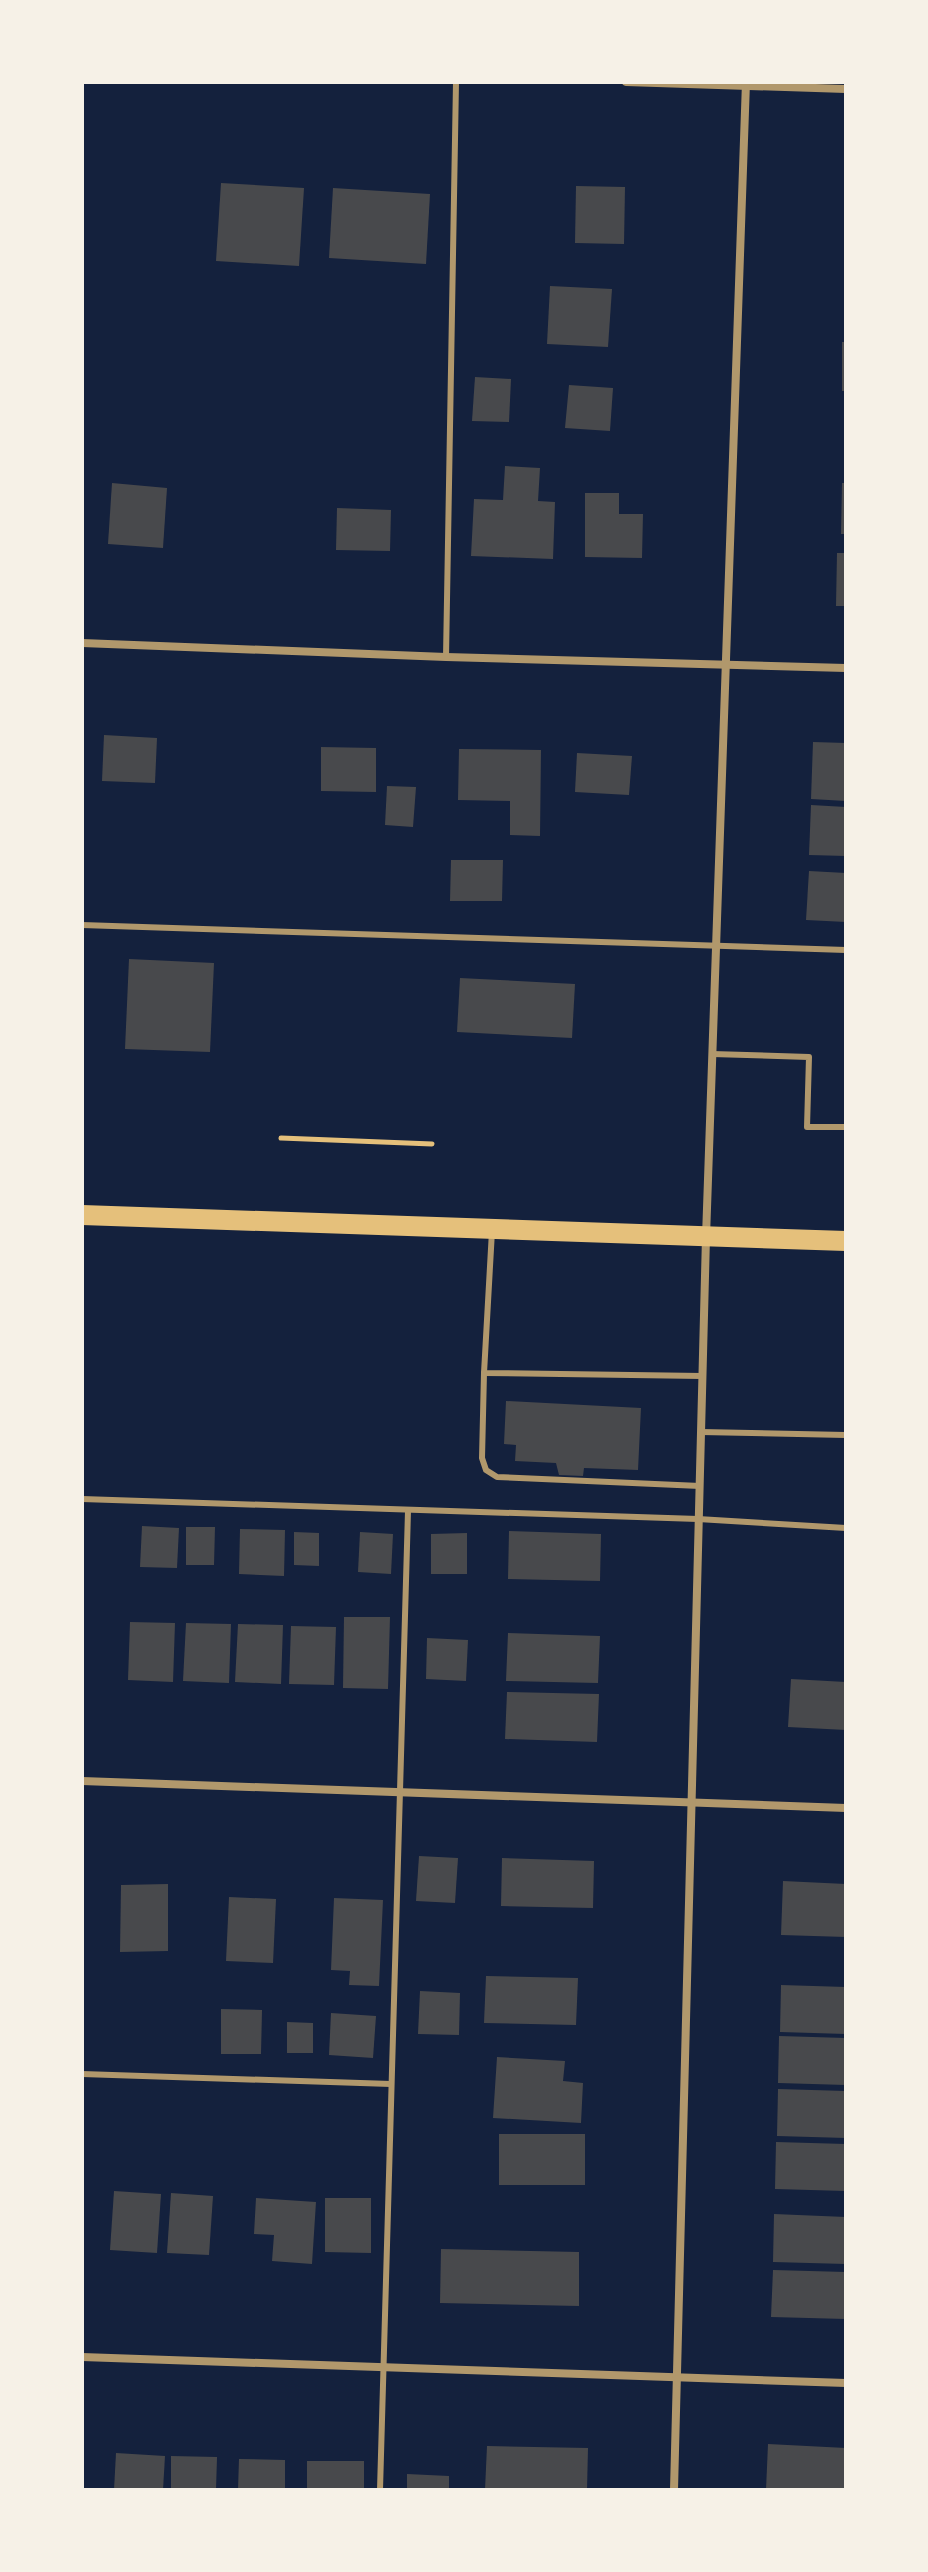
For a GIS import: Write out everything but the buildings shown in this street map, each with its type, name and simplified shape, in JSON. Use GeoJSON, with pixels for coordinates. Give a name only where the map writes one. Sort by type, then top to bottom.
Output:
{"type":"FeatureCollection","features":[{"type":"Feature","properties":{"kind":"main road"},"geometry":{"type":"LineString","coordinates":[[82,1215],[846,1241]]}},
{"type":"Feature","properties":{"kind":"street"},"geometry":{"type":"LineString","coordinates":[[626,82],[846,89]]}},
{"type":"Feature","properties":{"kind":"street"},"geometry":{"type":"LineString","coordinates":[[674,2490],[706,1237],[746,84]]}},
{"type":"Feature","properties":{"kind":"street"},"geometry":{"type":"LineString","coordinates":[[82,643],[846,668]]}},
{"type":"Feature","properties":{"kind":"street"},"geometry":{"type":"LineString","coordinates":[[82,1781],[846,1808]]}},
{"type":"Feature","properties":{"kind":"street"},"geometry":{"type":"LineString","coordinates":[[82,2357],[846,2383]]}},
{"type":"Feature","properties":{"kind":"lane"},"geometry":{"type":"LineString","coordinates":[[446,657],[456,82]]}},
{"type":"Feature","properties":{"kind":"lane"},"geometry":{"type":"LineString","coordinates":[[82,925],[846,950]]}},
{"type":"Feature","properties":{"kind":"lane"},"geometry":{"type":"LineString","coordinates":[[712,1054],[809,1057],[807,1127],[846,1127]]}},
{"type":"Feature","properties":{"kind":"lane"},"geometry":{"type":"LineString","coordinates":[[492,1230],[484,1373],[482,1458],[486,1470],[497,1477],[700,1486]]}},
{"type":"Feature","properties":{"kind":"lane"},"geometry":{"type":"LineString","coordinates":[[484,1373],[702,1376]]}},
{"type":"Feature","properties":{"kind":"lane"},"geometry":{"type":"LineString","coordinates":[[701,1432],[846,1435]]}},
{"type":"Feature","properties":{"kind":"lane"},"geometry":{"type":"LineString","coordinates":[[82,1499],[698,1519],[846,1528]]}},
{"type":"Feature","properties":{"kind":"lane"},"geometry":{"type":"LineString","coordinates":[[380,2490],[408,1511]]}},
{"type":"Feature","properties":{"kind":"lane"},"geometry":{"type":"LineString","coordinates":[[82,2074],[391,2084]]}},
{"type":"Feature","properties":{"kind":"path"},"geometry":{"type":"LineString","coordinates":[[281,1138],[432,1144]]}}]}
